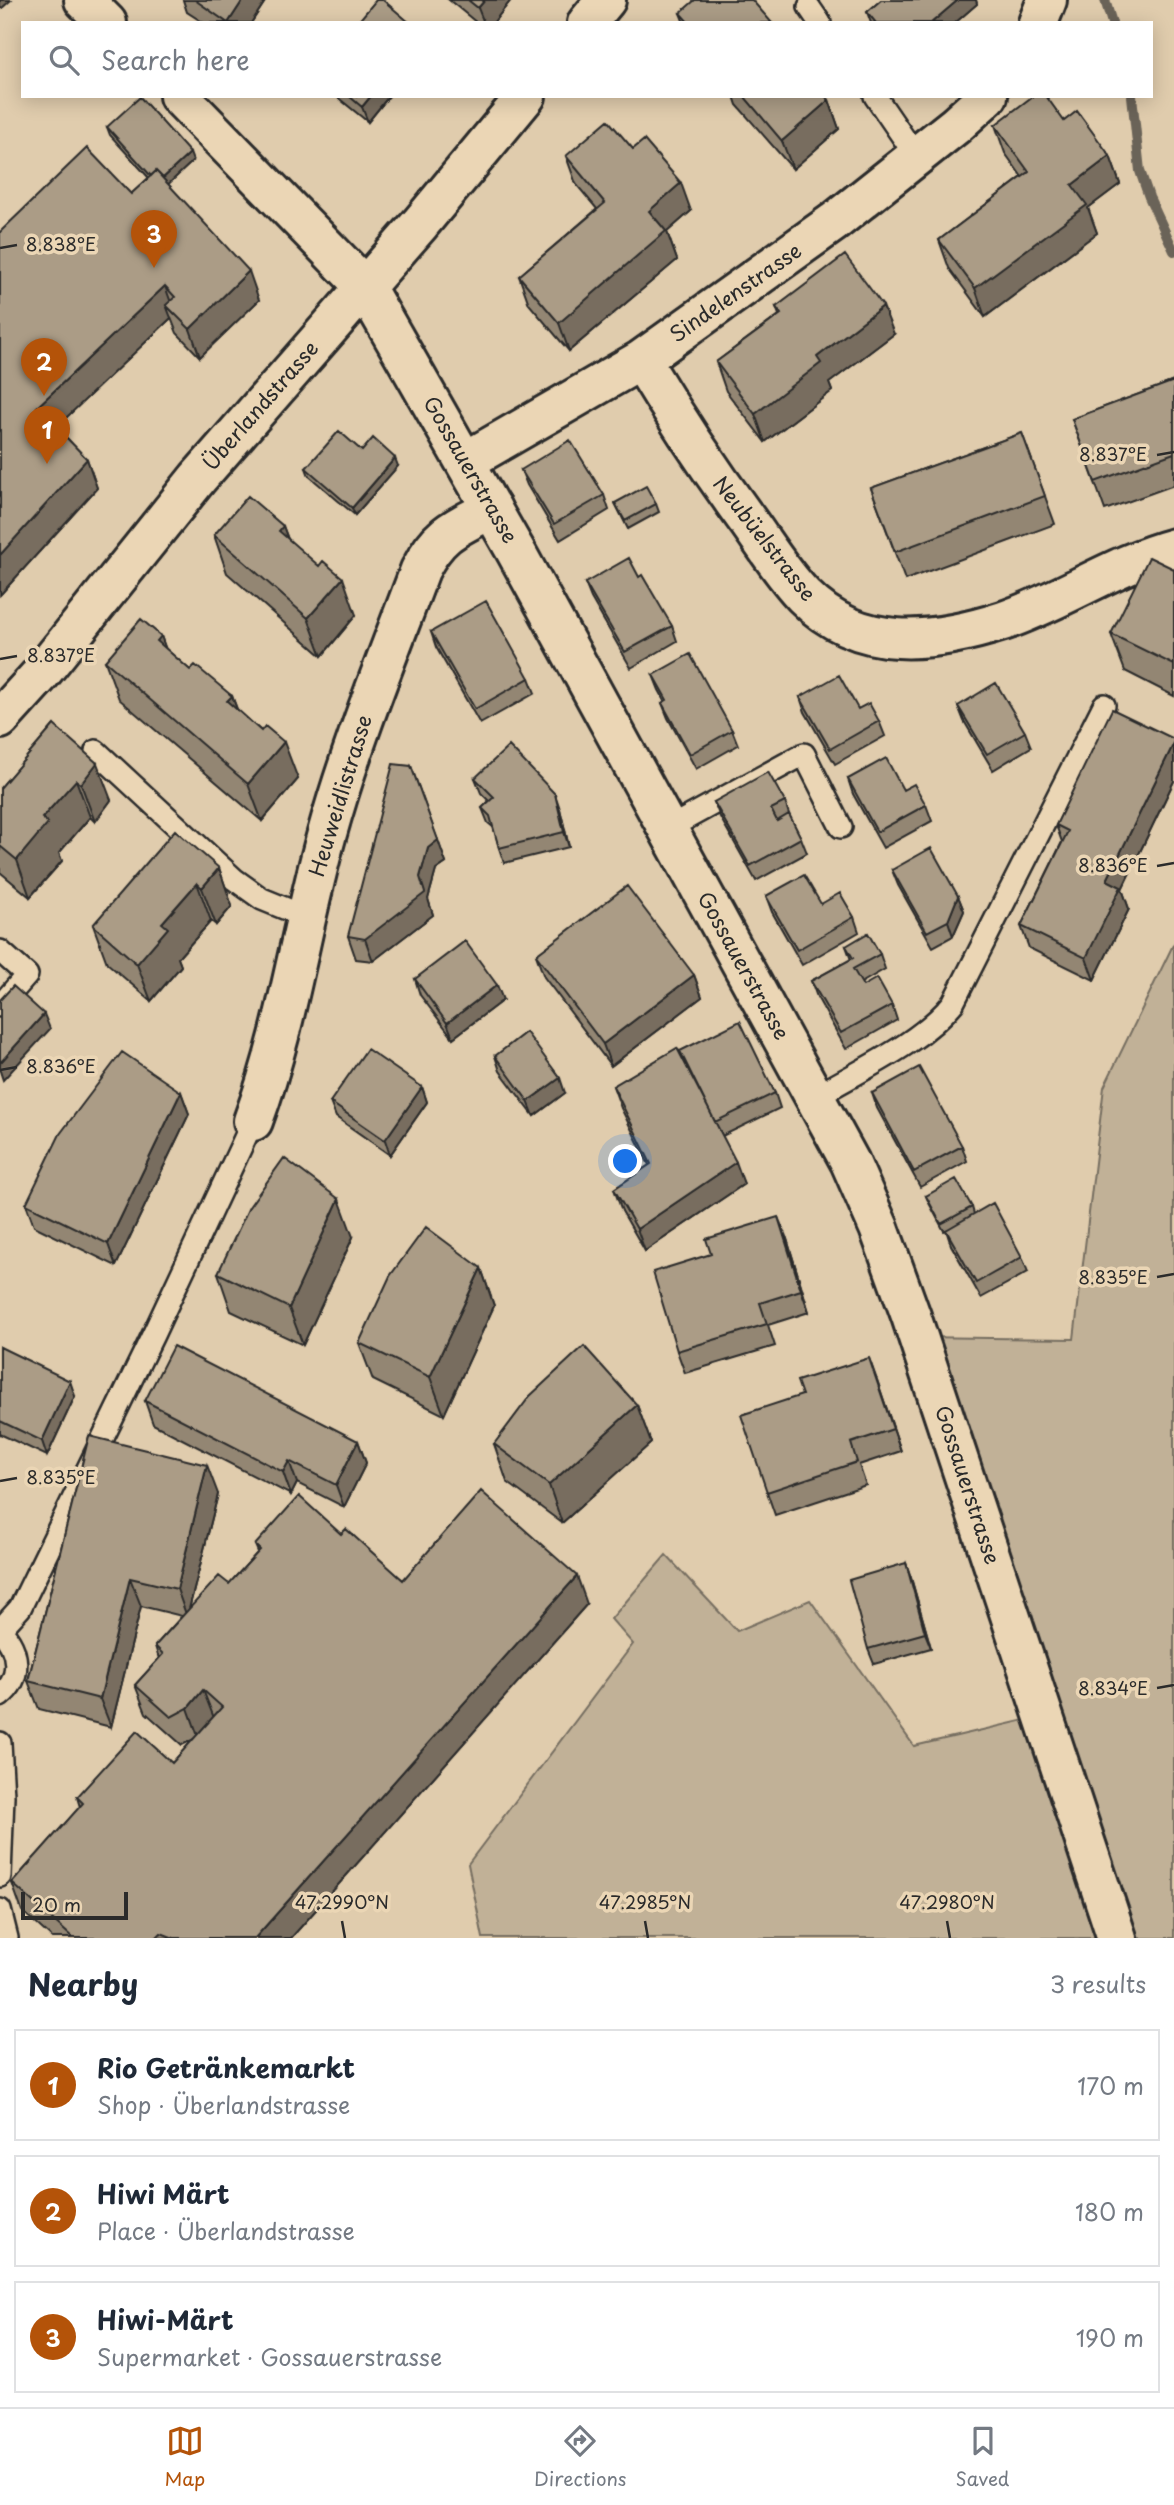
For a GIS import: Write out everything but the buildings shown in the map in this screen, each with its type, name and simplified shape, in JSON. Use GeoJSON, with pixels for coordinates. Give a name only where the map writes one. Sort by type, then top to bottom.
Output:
{"type":"FeatureCollection","features":[{"type":"Feature","properties":{"kind":"street"},"geometry":{"type":"LineString","coordinates":[[84,0],[105,21]]}},
{"type":"Feature","properties":{"kind":"street"},"geometry":{"type":"LineString","coordinates":[[589,21],[606,0]]}},
{"type":"Feature","properties":{"kind":"street"},"geometry":{"type":"LineString","coordinates":[[1039,21],[1047,0]]}},
{"type":"Feature","properties":{"kind":"street","name":"Gossauerstrasse"},"geometry":{"type":"LineString","coordinates":[[181,98],[365,287],[466,461],[815,1097],[865,1194],[893,1264],[1117,1938]]}},
{"type":"Feature","properties":{"kind":"street","name":"Überlandstrasse"},"geometry":{"type":"LineString","coordinates":[[0,719],[39,676],[198,478],[365,287],[524,98]]}},
{"type":"Feature","properties":{"kind":"street","name":"Sindelenstrasse"},"geometry":{"type":"LineString","coordinates":[[466,461],[641,360],[802,247],[986,98]]}},
{"type":"Feature","properties":{"kind":"street","name":"Neubüelstrasse"},"geometry":{"type":"LineString","coordinates":[[641,360],[713,473],[790,579],[805,597],[824,612],[863,632],[908,640],[977,628],[1044,606],[1131,563],[1174,548]]}},
{"type":"Feature","properties":{"kind":"street","name":"Heuweidlistrasse"},"geometry":{"type":"LineString","coordinates":[[253,1121],[278,1040],[306,917],[342,784],[420,570],[436,542],[457,527],[492,509]]}},
{"type":"Feature","properties":{"kind":"lane"},"geometry":{"type":"LineString","coordinates":[[876,98],[916,156]]}},
{"type":"Feature","properties":{"kind":"lane"},"geometry":{"type":"LineString","coordinates":[[815,1097],[925,1031],[953,1003],[1104,705]]}},
{"type":"Feature","properties":{"kind":"lane"},"geometry":{"type":"LineString","coordinates":[[96,751],[234,879],[262,899],[306,917]]}},
{"type":"Feature","properties":{"kind":"lane"},"geometry":{"type":"LineString","coordinates":[[667,829],[804,754],[841,827]]}},
{"type":"Feature","properties":{"kind":"lane"},"geometry":{"type":"LineString","coordinates":[[0,951],[27,975],[0,1006]]}},
{"type":"Feature","properties":{"kind":"lane"},"geometry":{"type":"LineString","coordinates":[[0,1696],[12,1683],[16,1654],[10,1640],[0,1630],[20,1608],[153,1335],[253,1121]]}},
{"type":"Feature","properties":{"kind":"lane"},"geometry":{"type":"LineString","coordinates":[[0,1743],[3,1797],[0,1876]]}},
{"type":"Feature","properties":{"kind":"lane"},"geometry":{"type":"LineString","coordinates":[[0,1910],[7,1938]]}},
{"type":"Feature","properties":{"kind":"shaded area"},"geometry":{"type":"Polygon","coordinates":[[[1174,943],[1174,1938],[483,1938],[468,1864],[633,1644],[611,1619],[666,1555],[737,1631],[810,1600],[914,1746],[1042,1716],[919,1337],[1074,1339],[1104,1087],[1174,943]]]}},
{"type":"Feature","properties":{"kind":"waterway"},"geometry":{"type":"LineString","coordinates":[[1105,0],[1111,21]]}},
{"type":"Feature","properties":{"kind":"waterway"},"geometry":{"type":"LineString","coordinates":[[1132,98],[1140,171],[1174,251]]}},
{"type":"Feature","properties":{"kind":"place","name":"Hiwi-Märt"},"geometry":{"type":"Point","coordinates":[154,268]}},
{"type":"Feature","properties":{"kind":"place","name":"Hiwi Märt"},"geometry":{"type":"Point","coordinates":[44,396]}},
{"type":"Feature","properties":{"kind":"place","name":"Rio Getränkemarkt"},"geometry":{"type":"Point","coordinates":[47,464]}}]}
